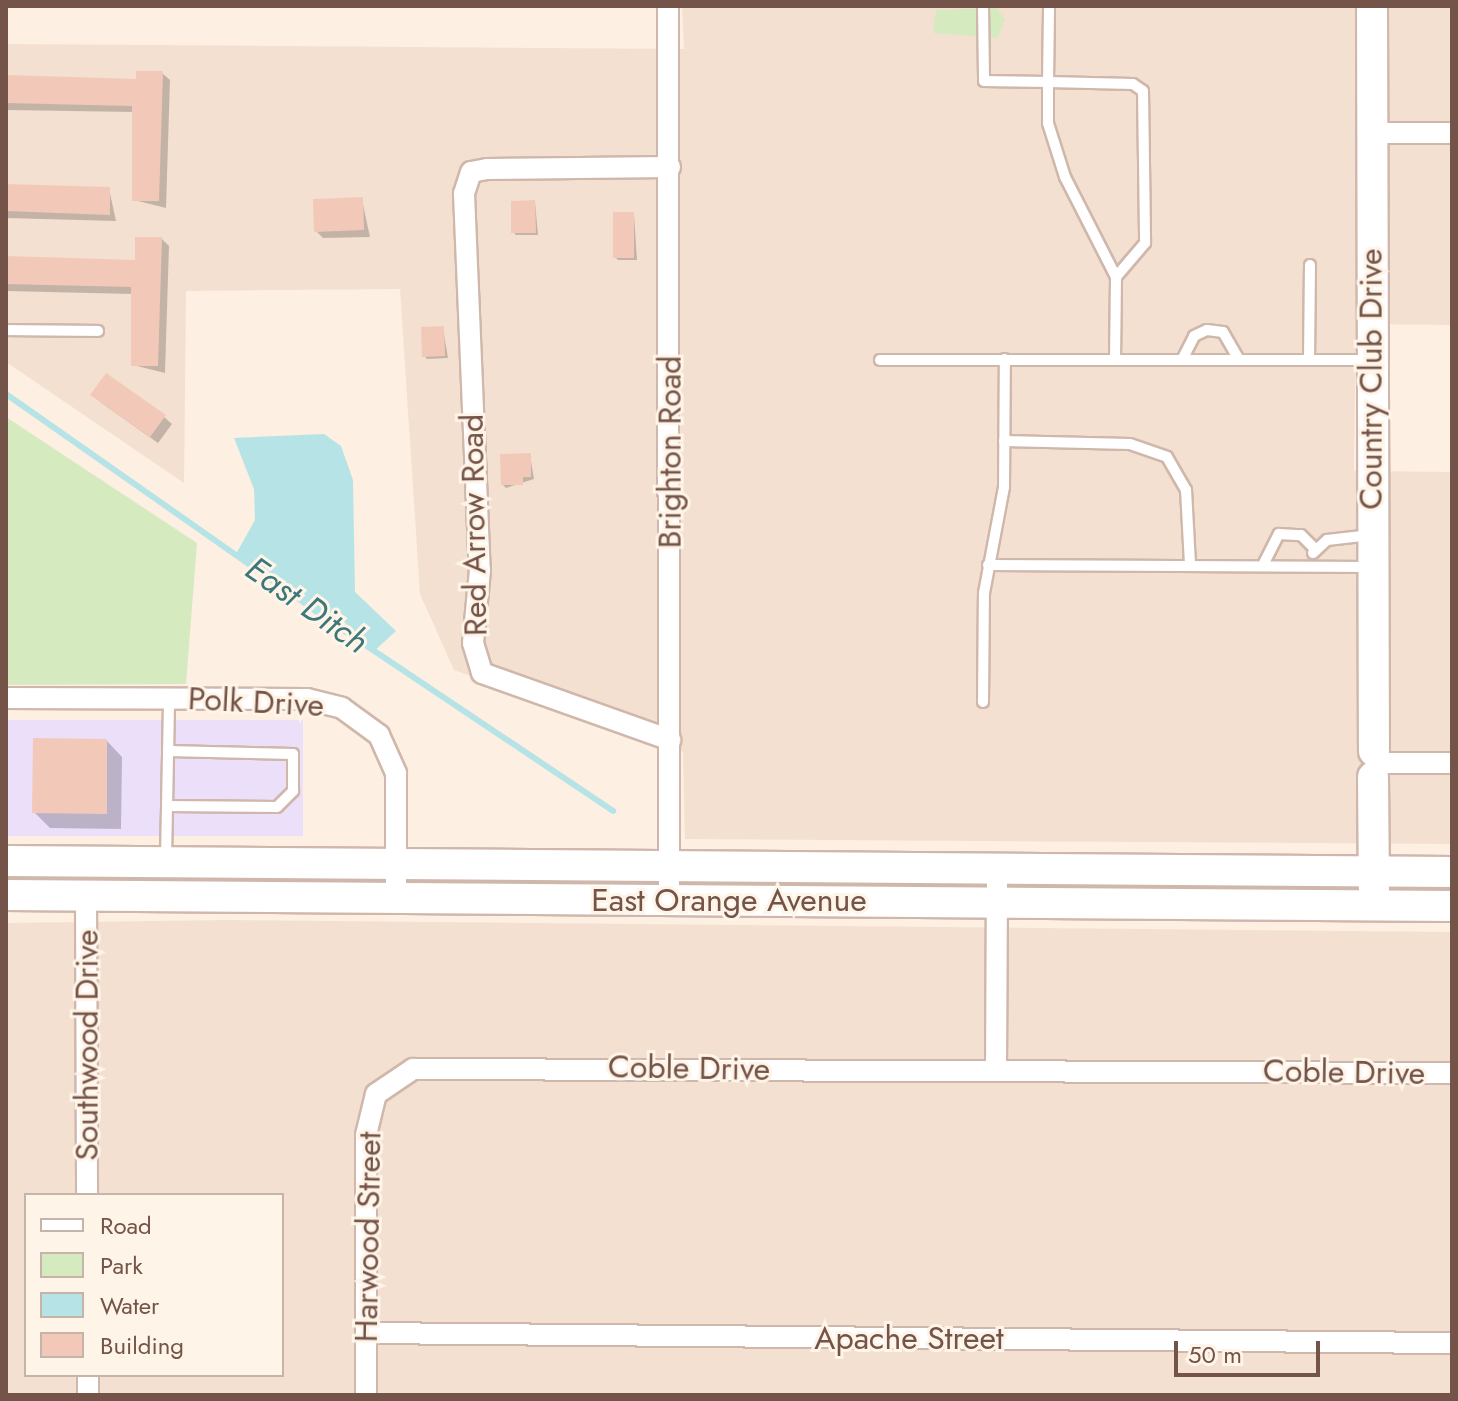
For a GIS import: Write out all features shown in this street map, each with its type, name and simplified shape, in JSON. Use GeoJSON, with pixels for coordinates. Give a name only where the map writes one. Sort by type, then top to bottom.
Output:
{"type":"FeatureCollection","features":[{"type":"Feature","properties":{"kind":"street","name":"Brighton Road"},"geometry":{"type":"LineString","coordinates":[[668,6],[669,899]]}},
{"type":"Feature","properties":{"kind":"street","name":"Country Club Drive"},"geometry":{"type":"LineString","coordinates":[[1372,6],[1371,535],[1366,567],[1378,764],[1374,905]]}},
{"type":"Feature","properties":{"kind":"street"},"geometry":{"type":"LineString","coordinates":[[1371,133],[1452,133]]}},
{"type":"Feature","properties":{"kind":"street","name":"Red Arrow Road"},"geometry":{"type":"LineString","coordinates":[[670,167],[487,169],[468,178],[480,570],[473,643],[482,673],[670,740]]}},
{"type":"Feature","properties":{"kind":"street","name":"Polk Drive"},"geometry":{"type":"LineString","coordinates":[[6,698],[307,699],[363,719],[389,751],[396,773],[396,897]]}},
{"type":"Feature","properties":{"kind":"street"},"geometry":{"type":"LineString","coordinates":[[1378,764],[1452,763]]}},
{"type":"Feature","properties":{"kind":"street","name":"East Orange Avenue"},"geometry":{"type":"LineString","coordinates":[[6,861],[1452,872]]}},
{"type":"Feature","properties":{"kind":"street"},"geometry":{"type":"LineString","coordinates":[[996,1071],[997,867]]}},
{"type":"Feature","properties":{"kind":"street","name":"East Orange Avenue"},"geometry":{"type":"LineString","coordinates":[[6,895],[1452,906]]}},
{"type":"Feature","properties":{"kind":"street","name":"Southwood Drive"},"geometry":{"type":"LineString","coordinates":[[86,895],[87,1193]]}},
{"type":"Feature","properties":{"kind":"street","name":"Coble Drive"},"geometry":{"type":"LineString","coordinates":[[385,1083],[413,1069],[456,1065],[1452,1073]]}},
{"type":"Feature","properties":{"kind":"street","name":"Harwood Street"},"geometry":{"type":"LineString","coordinates":[[366,1395],[366,1135],[385,1083]]}},
{"type":"Feature","properties":{"kind":"street","name":"Apache Street"},"geometry":{"type":"LineString","coordinates":[[366,1333],[1452,1343]]}},
{"type":"Feature","properties":{"kind":"lane"},"geometry":{"type":"LineString","coordinates":[[983,6],[984,81],[1133,84],[1143,91],[1145,243],[1116,277]]}},
{"type":"Feature","properties":{"kind":"lane"},"geometry":{"type":"LineString","coordinates":[[1049,6],[1048,82],[1058,161],[1116,277],[1115,360]]}},
{"type":"Feature","properties":{"kind":"lane"},"geometry":{"type":"LineString","coordinates":[[1309,360],[1310,265]]}},
{"type":"Feature","properties":{"kind":"lane"},"geometry":{"type":"LineString","coordinates":[[6,330],[98,331]]}},
{"type":"Feature","properties":{"kind":"lane"},"geometry":{"type":"LineString","coordinates":[[1182,360],[1194,336],[1207,330],[1223,332],[1239,360]]}},
{"type":"Feature","properties":{"kind":"lane"},"geometry":{"type":"LineString","coordinates":[[983,702],[988,565],[998,536],[1005,359]]}},
{"type":"Feature","properties":{"kind":"lane"},"geometry":{"type":"LineString","coordinates":[[880,360],[1370,360]]}},
{"type":"Feature","properties":{"kind":"lane"},"geometry":{"type":"LineString","coordinates":[[1004,441],[1130,444],[1167,457],[1186,490],[1190,565]]}},
{"type":"Feature","properties":{"kind":"lane"},"geometry":{"type":"LineString","coordinates":[[1263,565],[1279,534],[1301,535],[1315,549]]}},
{"type":"Feature","properties":{"kind":"lane"},"geometry":{"type":"LineString","coordinates":[[1305,565],[1315,549],[1345,535],[1371,535]]}},
{"type":"Feature","properties":{"kind":"lane"},"geometry":{"type":"LineString","coordinates":[[988,565],[1366,567]]}},
{"type":"Feature","properties":{"kind":"lane"},"geometry":{"type":"LineString","coordinates":[[166,861],[169,697]]}},
{"type":"Feature","properties":{"kind":"lane"},"geometry":{"type":"LineString","coordinates":[[167,806],[277,807],[293,791],[293,754],[168,751]]}},
{"type":"Feature","properties":{"kind":"shaded area"},"geometry":{"type":"Polygon","coordinates":[[[682,6],[1452,6],[1452,325],[1356,324],[1354,471],[1452,472],[1452,844],[685,839],[683,752],[454,670],[420,594],[400,289],[186,291],[184,483],[6,362],[6,44],[684,49],[682,6]]]}},
{"type":"Feature","properties":{"kind":"shaded area"},"geometry":{"type":"Polygon","coordinates":[[[6,720],[303,720],[303,836],[6,836],[6,720]]]}},
{"type":"Feature","properties":{"kind":"shaded area"},"geometry":{"type":"Polygon","coordinates":[[[228,920],[1452,932],[1452,1395],[6,1395],[6,923],[228,920]]]}},
{"type":"Feature","properties":{"kind":"green space"},"geometry":{"type":"Polygon","coordinates":[[[996,8],[1005,19],[998,38],[933,33],[936,10],[996,8]]]}},
{"type":"Feature","properties":{"kind":"green space"},"geometry":{"type":"Polygon","coordinates":[[[6,417],[197,543],[186,684],[6,685],[6,417]]]}},
{"type":"Feature","properties":{"kind":"water"},"geometry":{"type":"Polygon","coordinates":[[[324,434],[341,446],[353,480],[355,592],[396,631],[373,652],[236,554],[255,520],[254,489],[234,438],[324,434]]]}},
{"type":"Feature","properties":{"kind":"building"},"geometry":{"type":"Polygon","coordinates":[[[136,71],[163,71],[159,201],[132,201],[132,106],[6,103],[6,75],[136,79],[136,71]]]}},
{"type":"Feature","properties":{"kind":"building"},"geometry":{"type":"Polygon","coordinates":[[[6,184],[110,187],[110,215],[6,211],[6,184]]]}},
{"type":"Feature","properties":{"kind":"building"},"geometry":{"type":"Polygon","coordinates":[[[363,197],[364,230],[314,232],[313,199],[363,197]]]}},
{"type":"Feature","properties":{"kind":"building"},"geometry":{"type":"Polygon","coordinates":[[[535,200],[536,233],[511,233],[511,201],[535,200]]]}},
{"type":"Feature","properties":{"kind":"building"},"geometry":{"type":"Polygon","coordinates":[[[613,212],[634,212],[634,258],[613,258],[613,212]]]}},
{"type":"Feature","properties":{"kind":"building"},"geometry":{"type":"Polygon","coordinates":[[[135,237],[162,237],[158,366],[131,366],[131,287],[6,284],[6,256],[135,260],[135,237]]]}},
{"type":"Feature","properties":{"kind":"building"},"geometry":{"type":"Polygon","coordinates":[[[444,326],[445,356],[422,357],[421,327],[444,326]]]}},
{"type":"Feature","properties":{"kind":"building"},"geometry":{"type":"Polygon","coordinates":[[[106,373],[166,415],[150,437],[90,395],[106,373]]]}},
{"type":"Feature","properties":{"kind":"building"},"geometry":{"type":"Polygon","coordinates":[[[531,453],[531,477],[523,477],[523,485],[501,485],[500,454],[531,453]]]}},
{"type":"Feature","properties":{"kind":"building"},"geometry":{"type":"Polygon","coordinates":[[[33,738],[107,739],[107,814],[32,813],[33,738]]]}},
{"type":"Feature","properties":{"kind":"waterway","name":"East Ditch"},"geometry":{"type":"LineString","coordinates":[[6,394],[279,585]]}},
{"type":"Feature","properties":{"kind":"waterway","name":"East Ditch"},"geometry":{"type":"LineString","coordinates":[[288,591],[321,615]]}},
{"type":"Feature","properties":{"kind":"waterway","name":"East Ditch"},"geometry":{"type":"LineString","coordinates":[[334,624],[613,811]]}}]}
